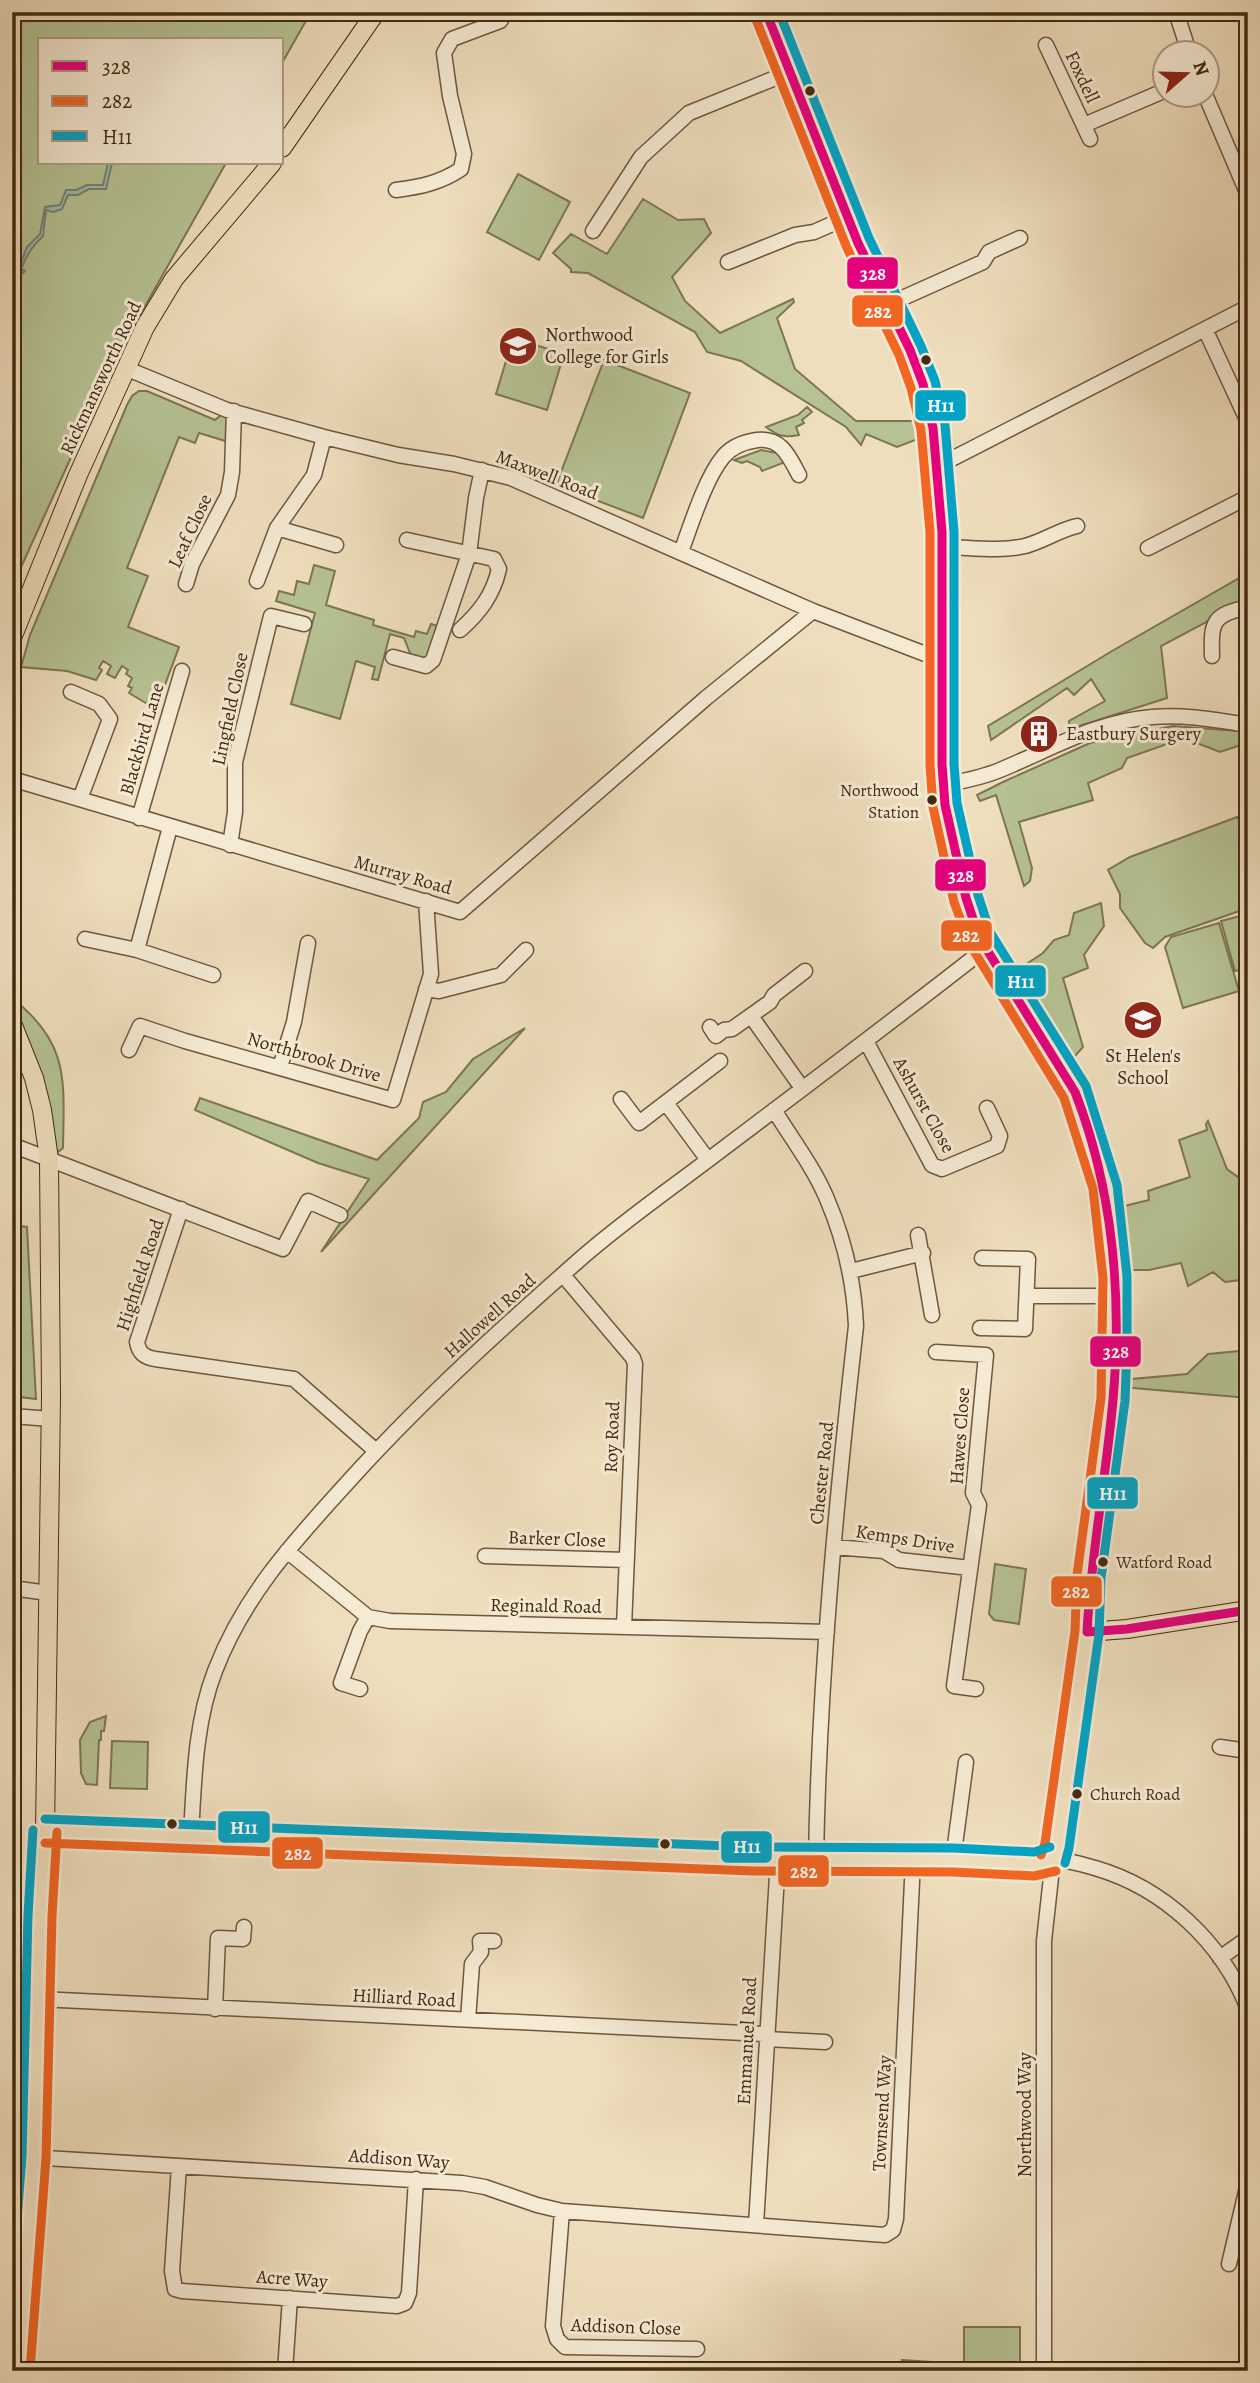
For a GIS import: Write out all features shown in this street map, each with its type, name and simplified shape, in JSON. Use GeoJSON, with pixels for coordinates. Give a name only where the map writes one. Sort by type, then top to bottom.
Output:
{"type":"FeatureCollection","features":[{"type":"Feature","properties":{"kind":"main road"},"geometry":{"type":"LineString","coordinates":[[284,145],[376,12]]}},
{"type":"Feature","properties":{"kind":"main road"},"geometry":{"type":"LineString","coordinates":[[45,1830],[778,1859],[953,1860],[1035,1864],[1053,1859],[1087,1632],[1089,1577],[1113,1399],[1115,1277],[1105,1187],[1083,1112],[1058,1063],[986,948],[974,925],[966,898],[947,819],[943,785],[942,547],[938,466],[923,384],[848,217],[766,12]]}},
{"type":"Feature","properties":{"kind":"main road","name":"Rickmansworth Road"},"geometry":{"type":"LineString","coordinates":[[12,638],[78,475],[145,327],[174,279],[271,164]]}},
{"type":"Feature","properties":{"kind":"main road"},"geometry":{"type":"LineString","coordinates":[[12,1023],[34,1078],[49,1159],[51,1419],[40,1999],[34,2157],[19,2371]]}},
{"type":"Feature","properties":{"kind":"main road"},"geometry":{"type":"LineString","coordinates":[[1087,1632],[1139,1628],[1248,1610]]}},
{"type":"Feature","properties":{"kind":"street"},"geometry":{"type":"LineString","coordinates":[[396,190],[424,187],[461,169],[464,154],[450,96],[444,53],[452,39],[500,21],[506,12]]}},
{"type":"Feature","properties":{"kind":"street"},"geometry":{"type":"LineString","coordinates":[[1176,12],[1184,38]]}},
{"type":"Feature","properties":{"kind":"street","name":"Foxdell"},"geometry":{"type":"LineString","coordinates":[[1046,45],[1090,139]]}},
{"type":"Feature","properties":{"kind":"street"},"geometry":{"type":"LineString","coordinates":[[593,231],[641,157],[689,113],[790,72]]}},
{"type":"Feature","properties":{"kind":"street","name":"Foxdell"},"geometry":{"type":"LineString","coordinates":[[1084,125],[1152,96]]}},
{"type":"Feature","properties":{"kind":"street"},"geometry":{"type":"LineString","coordinates":[[1211,108],[1248,195]]}},
{"type":"Feature","properties":{"kind":"street"},"geometry":{"type":"LineString","coordinates":[[728,262],[795,235],[814,232],[848,217]]}},
{"type":"Feature","properties":{"kind":"street"},"geometry":{"type":"LineString","coordinates":[[887,305],[983,262],[989,252],[1020,238]]}},
{"type":"Feature","properties":{"kind":"street"},"geometry":{"type":"LineString","coordinates":[[938,466],[1248,307]]}},
{"type":"Feature","properties":{"kind":"street"},"geometry":{"type":"LineString","coordinates":[[1205,329],[1248,422]]}},
{"type":"Feature","properties":{"kind":"street","name":"Maxwell Road"},"geometry":{"type":"LineString","coordinates":[[125,368],[181,393],[234,411],[398,455],[482,470],[527,485],[813,611],[941,660]]}},
{"type":"Feature","properties":{"kind":"street","name":"Leaf Close"},"geometry":{"type":"LineString","coordinates":[[186,584],[192,564],[228,495],[232,472],[234,411]]}},
{"type":"Feature","properties":{"kind":"street"},"geometry":{"type":"LineString","coordinates":[[257,581],[277,528],[314,475],[324,437]]}},
{"type":"Feature","properties":{"kind":"street"},"geometry":{"type":"LineString","coordinates":[[681,552],[711,480],[723,457],[734,447],[760,439],[774,442],[786,449],[799,475]]}},
{"type":"Feature","properties":{"kind":"street"},"geometry":{"type":"LineString","coordinates":[[393,657],[426,666],[432,660],[468,554],[475,498],[482,470]]}},
{"type":"Feature","properties":{"kind":"street"},"geometry":{"type":"LineString","coordinates":[[1149,548],[1248,497]]}},
{"type":"Feature","properties":{"kind":"street"},"geometry":{"type":"LineString","coordinates":[[942,547],[1023,546],[1077,526]]}},
{"type":"Feature","properties":{"kind":"street"},"geometry":{"type":"LineString","coordinates":[[277,528],[336,545]]}},
{"type":"Feature","properties":{"kind":"street"},"geometry":{"type":"LineString","coordinates":[[407,540],[494,559],[499,569],[495,587],[485,604],[460,630]]}},
{"type":"Feature","properties":{"kind":"street"},"geometry":{"type":"LineString","coordinates":[[1212,656],[1211,627],[1218,618],[1248,607]]}},
{"type":"Feature","properties":{"kind":"street","name":"Murray Road"},"geometry":{"type":"LineString","coordinates":[[12,779],[460,912],[706,698],[813,611]]}},
{"type":"Feature","properties":{"kind":"street","name":"Lingfield Close"},"geometry":{"type":"LineString","coordinates":[[230,845],[235,812],[235,762],[271,616],[304,624]]}},
{"type":"Feature","properties":{"kind":"street","name":"Blackbird Lane"},"geometry":{"type":"LineString","coordinates":[[139,818],[182,671]]}},
{"type":"Feature","properties":{"kind":"street"},"geometry":{"type":"LineString","coordinates":[[71,692],[99,704],[110,719],[80,799]]}},
{"type":"Feature","properties":{"kind":"street"},"geometry":{"type":"LineString","coordinates":[[943,785],[976,779],[1082,734],[1126,721],[1183,716],[1248,724]]}},
{"type":"Feature","properties":{"kind":"street"},"geometry":{"type":"LineString","coordinates":[[137,950],[170,827]]}},
{"type":"Feature","properties":{"kind":"street"},"geometry":{"type":"LineString","coordinates":[[426,901],[431,974],[426,989],[439,991],[501,975],[526,950]]}},
{"type":"Feature","properties":{"kind":"street"},"geometry":{"type":"LineString","coordinates":[[85,939],[137,950],[213,975]]}},
{"type":"Feature","properties":{"kind":"street"},"geometry":{"type":"LineString","coordinates":[[280,1068],[294,1022],[308,943]]}},
{"type":"Feature","properties":{"kind":"street","name":"Hallowell Road"},"geometry":{"type":"LineString","coordinates":[[191,1836],[197,1752],[208,1690],[214,1672],[253,1595],[305,1528],[376,1451],[482,1347],[589,1252],[986,948]]}},
{"type":"Feature","properties":{"kind":"street"},"geometry":{"type":"LineString","coordinates":[[710,1027],[716,1036],[751,1016],[805,971]]}},
{"type":"Feature","properties":{"kind":"street","name":"Northbrook Drive"},"geometry":{"type":"LineString","coordinates":[[129,1050],[140,1026],[393,1100],[426,989]]}},
{"type":"Feature","properties":{"kind":"street"},"geometry":{"type":"LineString","coordinates":[[751,1016],[802,1088]]}},
{"type":"Feature","properties":{"kind":"street","name":"Ashurst Close"},"geometry":{"type":"LineString","coordinates":[[866,1041],[928,1159],[937,1168],[949,1166],[997,1146],[1000,1136],[987,1108]]}},
{"type":"Feature","properties":{"kind":"street"},"geometry":{"type":"LineString","coordinates":[[621,1099],[639,1122],[720,1061]]}},
{"type":"Feature","properties":{"kind":"street"},"geometry":{"type":"LineString","coordinates":[[666,1103],[708,1160]]}},
{"type":"Feature","properties":{"kind":"street","name":"Chester Road"},"geometry":{"type":"LineString","coordinates":[[774,1110],[826,1197],[851,1271],[856,1326],[834,1547],[818,1752],[816,1860]]}},
{"type":"Feature","properties":{"kind":"street","name":"Highfield Road"},"geometry":{"type":"LineString","coordinates":[[12,1145],[181,1209],[137,1342],[139,1350],[146,1357],[294,1379],[376,1451]]}},
{"type":"Feature","properties":{"kind":"street"},"geometry":{"type":"LineString","coordinates":[[181,1209],[283,1249],[308,1201],[340,1214]]}},
{"type":"Feature","properties":{"kind":"street"},"geometry":{"type":"LineString","coordinates":[[918,1235],[932,1315]]}},
{"type":"Feature","properties":{"kind":"street"},"geometry":{"type":"LineString","coordinates":[[851,1271],[923,1253]]}},
{"type":"Feature","properties":{"kind":"street"},"geometry":{"type":"LineString","coordinates":[[979,1328],[1025,1329],[1027,1296],[1028,1259],[982,1258]]}},
{"type":"Feature","properties":{"kind":"street","name":"Roy Road"},"geometry":{"type":"LineString","coordinates":[[563,1275],[633,1358],[635,1364],[624,1627]]}},
{"type":"Feature","properties":{"kind":"street"},"geometry":{"type":"LineString","coordinates":[[1027,1296],[1115,1296]]}},
{"type":"Feature","properties":{"kind":"street","name":"Hawes Close"},"geometry":{"type":"LineString","coordinates":[[936,1352],[986,1355],[973,1493],[979,1505],[970,1568]]}},
{"type":"Feature","properties":{"kind":"street"},"geometry":{"type":"LineString","coordinates":[[12,1416],[51,1419]]}},
{"type":"Feature","properties":{"kind":"street","name":"Kemps Drive"},"geometry":{"type":"LineString","coordinates":[[834,1547],[884,1551],[899,1560],[970,1568]]}},
{"type":"Feature","properties":{"kind":"street"},"geometry":{"type":"LineString","coordinates":[[287,1551],[368,1617],[341,1683],[360,1689]]}},
{"type":"Feature","properties":{"kind":"street","name":"Barker Close"},"geometry":{"type":"LineString","coordinates":[[485,1556],[626,1560]]}},
{"type":"Feature","properties":{"kind":"street"},"geometry":{"type":"LineString","coordinates":[[970,1568],[954,1686],[976,1689]]}},
{"type":"Feature","properties":{"kind":"street"},"geometry":{"type":"LineString","coordinates":[[12,1588],[48,1593]]}},
{"type":"Feature","properties":{"kind":"street","name":"Reginald Road"},"geometry":{"type":"LineString","coordinates":[[368,1617],[390,1621],[827,1632]]}},
{"type":"Feature","properties":{"kind":"street"},"geometry":{"type":"LineString","coordinates":[[1220,1748],[1248,1751]]}},
{"type":"Feature","properties":{"kind":"street"},"geometry":{"type":"LineString","coordinates":[[953,1860],[966,1762]]}},
{"type":"Feature","properties":{"kind":"street","name":"Emmanuel Road"},"geometry":{"type":"LineString","coordinates":[[756,2225],[778,1859]]}},
{"type":"Feature","properties":{"kind":"street"},"geometry":{"type":"LineString","coordinates":[[1053,1859],[1114,1874],[1149,1891],[1180,1913],[1220,1958],[1248,2009]]}},
{"type":"Feature","properties":{"kind":"street","name":"Northwood Way"},"geometry":{"type":"LineString","coordinates":[[1044,2371],[1044,1941],[1053,1859]]}},
{"type":"Feature","properties":{"kind":"street","name":"Townsend Way"},"geometry":{"type":"LineString","coordinates":[[756,2225],[885,2235],[893,2230],[896,2218],[913,1860]]}},
{"type":"Feature","properties":{"kind":"street"},"geometry":{"type":"LineString","coordinates":[[215,2009],[218,1938],[243,1939],[244,1927]]}},
{"type":"Feature","properties":{"kind":"street"},"geometry":{"type":"LineString","coordinates":[[1220,1958],[1248,1938]]}},
{"type":"Feature","properties":{"kind":"street"},"geometry":{"type":"LineString","coordinates":[[468,2020],[471,1964],[481,1952],[481,1941],[494,1941]]}},
{"type":"Feature","properties":{"kind":"street"},"geometry":{"type":"LineString","coordinates":[[13,1951],[40,1952]]}},
{"type":"Feature","properties":{"kind":"street","name":"Hilliard Road"},"geometry":{"type":"LineString","coordinates":[[40,1999],[468,2020],[825,2042]]}},
{"type":"Feature","properties":{"kind":"street","name":"Addison Way"},"geometry":{"type":"LineString","coordinates":[[12,2156],[416,2179],[485,2187],[537,2206],[562,2211],[756,2225]]}},
{"type":"Feature","properties":{"kind":"street","name":"Acre Way"},"geometry":{"type":"LineString","coordinates":[[179,2166],[172,2271],[172,2281],[176,2288],[182,2291],[397,2306],[405,2303],[409,2293],[416,2179]]}},
{"type":"Feature","properties":{"kind":"street"},"geometry":{"type":"LineString","coordinates":[[1229,2264],[1248,2183]]}},
{"type":"Feature","properties":{"kind":"street","name":"Addison Close"},"geometry":{"type":"LineString","coordinates":[[562,2211],[553,2326],[557,2339],[565,2347],[697,2348]]}},
{"type":"Feature","properties":{"kind":"street"},"geometry":{"type":"LineString","coordinates":[[285,2371],[290,2298]]}},
{"type":"Feature","properties":{"kind":"green space"},"geometry":{"type":"Polygon","coordinates":[[[12,12],[311,12],[284,59],[284,38],[38,38],[38,164],[225,164],[118,354],[12,587],[12,12]]]}},
{"type":"Feature","properties":{"kind":"green space"},"geometry":{"type":"Polygon","coordinates":[[[518,174],[570,202],[539,260],[487,232],[518,174]]]}},
{"type":"Feature","properties":{"kind":"green space"},"geometry":{"type":"Polygon","coordinates":[[[643,199],[678,220],[704,219],[711,233],[672,277],[685,301],[720,333],[793,299],[794,302],[777,318],[795,369],[856,421],[913,421],[918,439],[897,447],[866,434],[861,445],[846,427],[741,361],[707,352],[695,332],[588,273],[571,272],[553,253],[571,234],[607,254],[643,199]]]}},
{"type":"Feature","properties":{"kind":"green space"},"geometry":{"type":"Polygon","coordinates":[[[513,338],[564,354],[547,410],[496,394],[513,338]]]}},
{"type":"Feature","properties":{"kind":"green space"},"geometry":{"type":"Polygon","coordinates":[[[604,360],[690,393],[643,518],[556,485],[604,360]]]}},
{"type":"Feature","properties":{"kind":"green space"},"geometry":{"type":"Polygon","coordinates":[[[139,391],[147,391],[215,420],[227,410],[232,443],[199,433],[195,443],[179,437],[127,568],[148,576],[128,627],[179,647],[156,709],[129,693],[132,688],[128,686],[132,678],[122,666],[115,678],[107,674],[111,666],[103,661],[99,668],[102,670],[96,680],[67,671],[21,667],[30,635],[127,405],[139,391]]]}},
{"type":"Feature","properties":{"kind":"green space"},"geometry":{"type":"Polygon","coordinates":[[[807,407],[812,412],[802,420],[804,423],[796,427],[799,435],[781,436],[766,427],[798,415],[807,407]]]}},
{"type":"Feature","properties":{"kind":"green space"},"geometry":{"type":"Polygon","coordinates":[[[761,450],[777,453],[788,461],[762,471],[760,467],[747,461],[742,463],[734,460],[761,450]]]}},
{"type":"Feature","properties":{"kind":"green space"},"geometry":{"type":"Polygon","coordinates":[[[314,565],[335,571],[326,605],[374,620],[373,625],[414,637],[416,631],[427,634],[431,624],[438,626],[428,656],[419,660],[412,658],[404,638],[390,634],[378,680],[372,679],[375,667],[356,661],[340,719],[291,704],[315,613],[276,601],[279,591],[294,595],[297,581],[309,584],[314,565]]]}},
{"type":"Feature","properties":{"kind":"green space"},"geometry":{"type":"Polygon","coordinates":[[[1248,573],[1248,600],[1161,646],[1167,698],[1070,729],[1069,721],[1105,701],[1091,679],[1074,695],[1067,688],[991,740],[988,726],[1248,573]]]}},
{"type":"Feature","properties":{"kind":"green space"},"geometry":{"type":"Polygon","coordinates":[[[1173,726],[1239,731],[1247,743],[1220,752],[1184,738],[1127,758],[1122,768],[1088,783],[1093,800],[1019,822],[1032,868],[1030,881],[1024,886],[996,795],[980,801],[977,795],[1090,743],[1173,726]]]}},
{"type":"Feature","properties":{"kind":"green space"},"geometry":{"type":"Polygon","coordinates":[[[1237,817],[1248,836],[1248,908],[1165,937],[1153,948],[1145,943],[1120,908],[1120,894],[1108,870],[1130,857],[1237,817]]]}},
{"type":"Feature","properties":{"kind":"green space"},"geometry":{"type":"Polygon","coordinates":[[[1101,903],[1104,926],[1084,955],[1088,968],[1063,978],[1083,1047],[1067,1065],[1011,974],[1043,953],[1054,940],[1069,935],[1074,913],[1101,903]]]}},
{"type":"Feature","properties":{"kind":"green space"},"geometry":{"type":"Polygon","coordinates":[[[1248,914],[1248,968],[1235,971],[1221,921],[1248,914]]]}},
{"type":"Feature","properties":{"kind":"green space"},"geometry":{"type":"Polygon","coordinates":[[[1219,923],[1239,991],[1183,1008],[1165,947],[1171,937],[1219,923]]]}},
{"type":"Feature","properties":{"kind":"green space"},"geometry":{"type":"Polygon","coordinates":[[[12,998],[45,1031],[60,1065],[64,1103],[63,1148],[49,1159],[12,1023],[12,998]]]}},
{"type":"Feature","properties":{"kind":"green space"},"geometry":{"type":"Polygon","coordinates":[[[525,1028],[321,1252],[369,1179],[318,1163],[195,1110],[200,1098],[377,1160],[419,1118],[423,1102],[446,1092],[473,1059],[525,1028]]]}},
{"type":"Feature","properties":{"kind":"green space"},"geometry":{"type":"Polygon","coordinates":[[[1208,1121],[1227,1169],[1238,1177],[1244,1168],[1248,1168],[1248,1279],[1225,1282],[1213,1272],[1188,1286],[1181,1263],[1149,1270],[1121,1270],[1116,1208],[1149,1200],[1148,1191],[1190,1177],[1179,1140],[1207,1130],[1208,1121]]]}},
{"type":"Feature","properties":{"kind":"green space"},"geometry":{"type":"Polygon","coordinates":[[[12,1225],[27,1227],[36,1399],[12,1396],[12,1225]]]}},
{"type":"Feature","properties":{"kind":"green space"},"geometry":{"type":"Polygon","coordinates":[[[1248,1338],[1248,1398],[1122,1387],[1121,1380],[1187,1374],[1208,1354],[1239,1351],[1248,1338]]]}},
{"type":"Feature","properties":{"kind":"green space"},"geometry":{"type":"Polygon","coordinates":[[[995,1564],[1026,1569],[1019,1624],[994,1620],[989,1614],[995,1564]]]}},
{"type":"Feature","properties":{"kind":"green space"},"geometry":{"type":"Polygon","coordinates":[[[106,1716],[104,1731],[101,1731],[99,1740],[97,1785],[86,1784],[81,1773],[80,1740],[90,1722],[106,1716]]]}},
{"type":"Feature","properties":{"kind":"green space"},"geometry":{"type":"Polygon","coordinates":[[[112,1741],[148,1742],[147,1789],[110,1788],[112,1741]]]}},
{"type":"Feature","properties":{"kind":"green space"},"geometry":{"type":"Polygon","coordinates":[[[964,2327],[1020,2327],[1020,2371],[964,2371],[964,2327]]]}},
{"type":"Feature","properties":{"kind":"green space"},"geometry":{"type":"Polygon","coordinates":[[[902,2360],[961,2364],[961,2371],[901,2371],[902,2360]]]}},
{"type":"Feature","properties":{"kind":"water"},"geometry":{"type":"Polygon","coordinates":[[[108,164],[112,164],[106,189],[89,189],[78,195],[68,195],[62,209],[53,212],[46,210],[43,236],[25,259],[21,269],[25,271],[18,271],[27,247],[40,234],[45,207],[60,205],[66,190],[76,190],[87,185],[103,185],[108,164]]]}},
{"type":"Feature","properties":{"kind":"transit line","name":"328"},"geometry":{"type":"LineString","coordinates":[[766,12],[858,243],[910,350],[923,384],[933,428],[942,532],[942,764],[945,805],[966,898],[979,937],[1075,1092],[1088,1129],[1106,1205],[1115,1283],[1116,1361],[1087,1632]]}},
{"type":"Feature","properties":{"kind":"transit line","name":"H11"},"geometry":{"type":"LineString","coordinates":[[779,12],[869,238],[921,346],[935,381],[945,425],[954,532],[954,764],[957,803],[978,895],[990,932],[1086,1086],[1117,1185],[1127,1276],[1125,1401],[1101,1578],[1099,1634],[1065,1863]]}},
{"type":"Feature","properties":{"kind":"transit line","name":"282"},"geometry":{"type":"LineString","coordinates":[[755,17],[847,248],[899,355],[911,388],[921,430],[930,532],[930,765],[933,807],[954,902],[969,943],[1064,1098],[1093,1189],[1103,1278],[1101,1398],[1077,1575],[1075,1631],[1045,1843],[1041,1855]]}},
{"type":"Feature","properties":{"kind":"transit line","name":"328"},"geometry":{"type":"LineString","coordinates":[[1087,1632],[1127,1629],[1248,1610]]}},
{"type":"Feature","properties":{"kind":"transit line","name":"H11"},"geometry":{"type":"LineString","coordinates":[[45,1819],[753,1847],[953,1848],[1034,1852],[1050,1847]]}},
{"type":"Feature","properties":{"kind":"transit line","name":"H11"},"geometry":{"type":"LineString","coordinates":[[12,2284],[22,2156],[28,1915],[33,1830]]}},
{"type":"Feature","properties":{"kind":"transit line","name":"282"},"geometry":{"type":"LineString","coordinates":[[30,2371],[46,2158],[52,1916],[57,1832]]}},
{"type":"Feature","properties":{"kind":"transit line","name":"282"},"geometry":{"type":"LineString","coordinates":[[45,1843],[753,1871],[953,1872],[1034,1876],[1056,1871]]}},
{"type":"Feature","properties":{"kind":"place","name":"Northwood College for Girls"},"geometry":{"type":"Point","coordinates":[518,346]}},
{"type":"Feature","properties":{"kind":"place","name":"Eastbury Surgery"},"geometry":{"type":"Point","coordinates":[1039,734]}},
{"type":"Feature","properties":{"kind":"place","name":"Northwood Station"},"geometry":{"type":"Point","coordinates":[932,800]}},
{"type":"Feature","properties":{"kind":"place","name":"St Helen's School"},"geometry":{"type":"Point","coordinates":[1143,1020]}},
{"type":"Feature","properties":{"kind":"place","name":"Watford Road"},"geometry":{"type":"Point","coordinates":[1103,1562]}},
{"type":"Feature","properties":{"kind":"place","name":"Church Road"},"geometry":{"type":"Point","coordinates":[1077,1794]}}]}
